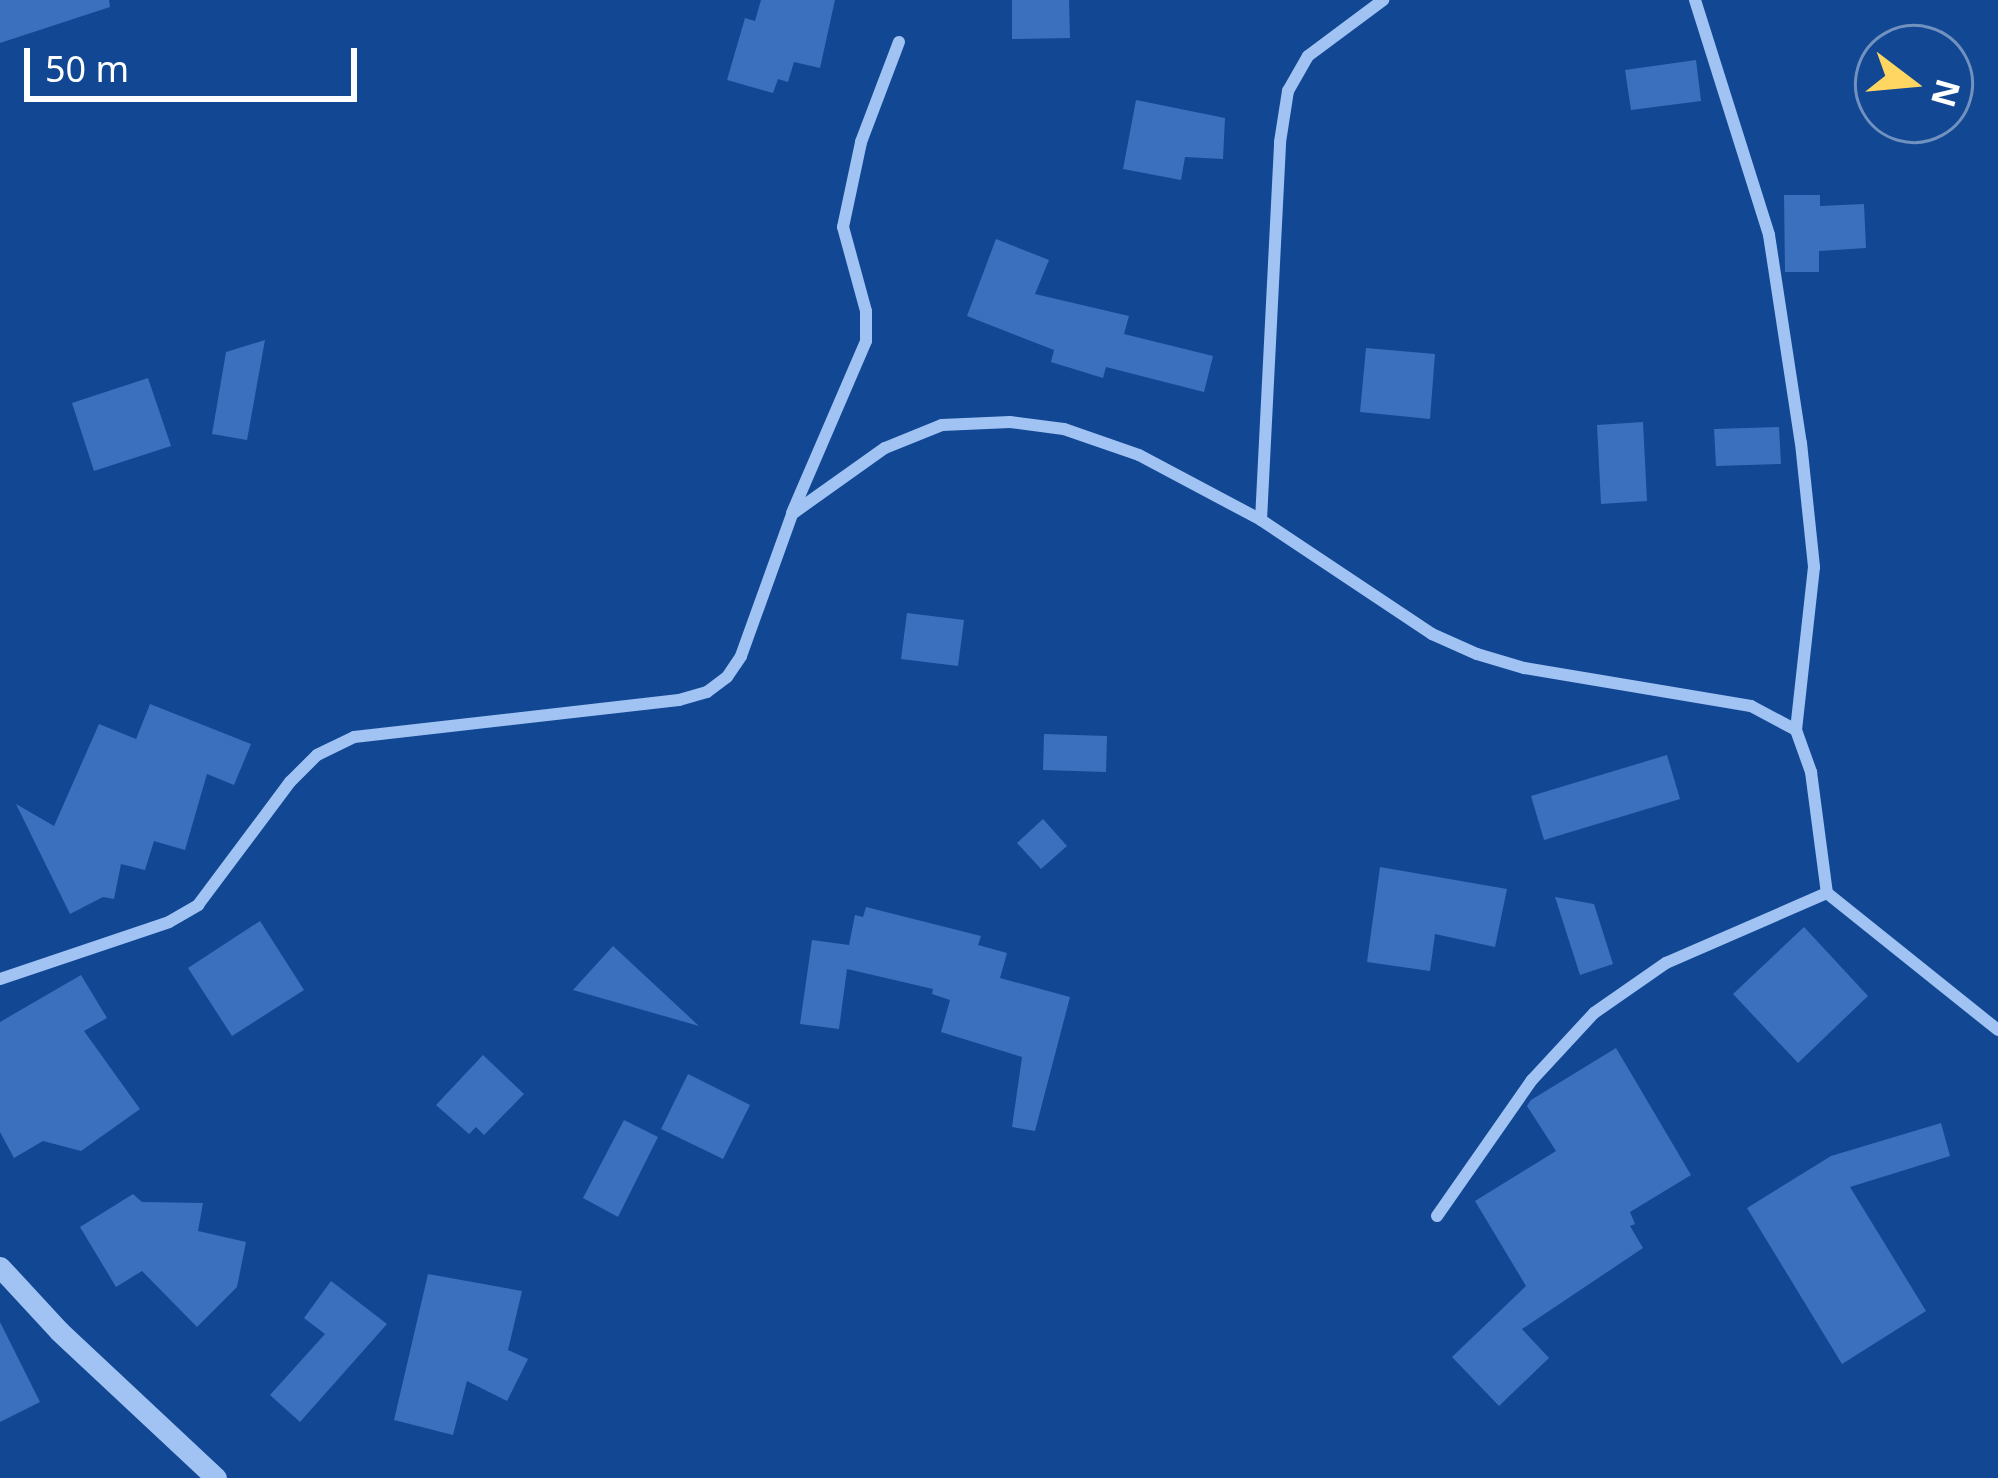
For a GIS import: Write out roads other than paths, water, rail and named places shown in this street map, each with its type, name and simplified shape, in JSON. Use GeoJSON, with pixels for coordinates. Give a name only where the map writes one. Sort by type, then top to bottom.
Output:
{"type":"FeatureCollection","features":[{"type":"Feature","properties":{"kind":"street"},"geometry":{"type":"LineString","coordinates":[[1262,520],[1280,142],[1288,92],[1308,56],[1383,0]]}},
{"type":"Feature","properties":{"kind":"street"},"geometry":{"type":"LineString","coordinates":[[1695,0],[1768,235],[1801,443],[1814,567],[1796,730],[1810,772],[1827,892],[1998,1030]]}},
{"type":"Feature","properties":{"kind":"street"},"geometry":{"type":"LineString","coordinates":[[0,980],[169,922],[198,905],[290,782],[317,754],[354,737],[679,700],[707,692],[728,677],[757,624],[792,514],[866,341],[866,311],[843,227],[861,142],[898,42]]}},
{"type":"Feature","properties":{"kind":"street"},"geometry":{"type":"LineString","coordinates":[[792,514],[885,448],[942,425],[1010,422],[1064,429],[1139,455],[1262,520],[1432,634],[1477,654],[1524,668],[1751,706],[1796,730]]}},
{"type":"Feature","properties":{"kind":"street"},"geometry":{"type":"LineString","coordinates":[[1437,1216],[1532,1080],[1594,1012],[1666,963],[1827,892]]}},
{"type":"Feature","properties":{"kind":"street"},"geometry":{"type":"LineString","coordinates":[[0,1267],[59,1331],[216,1478]]}}]}
